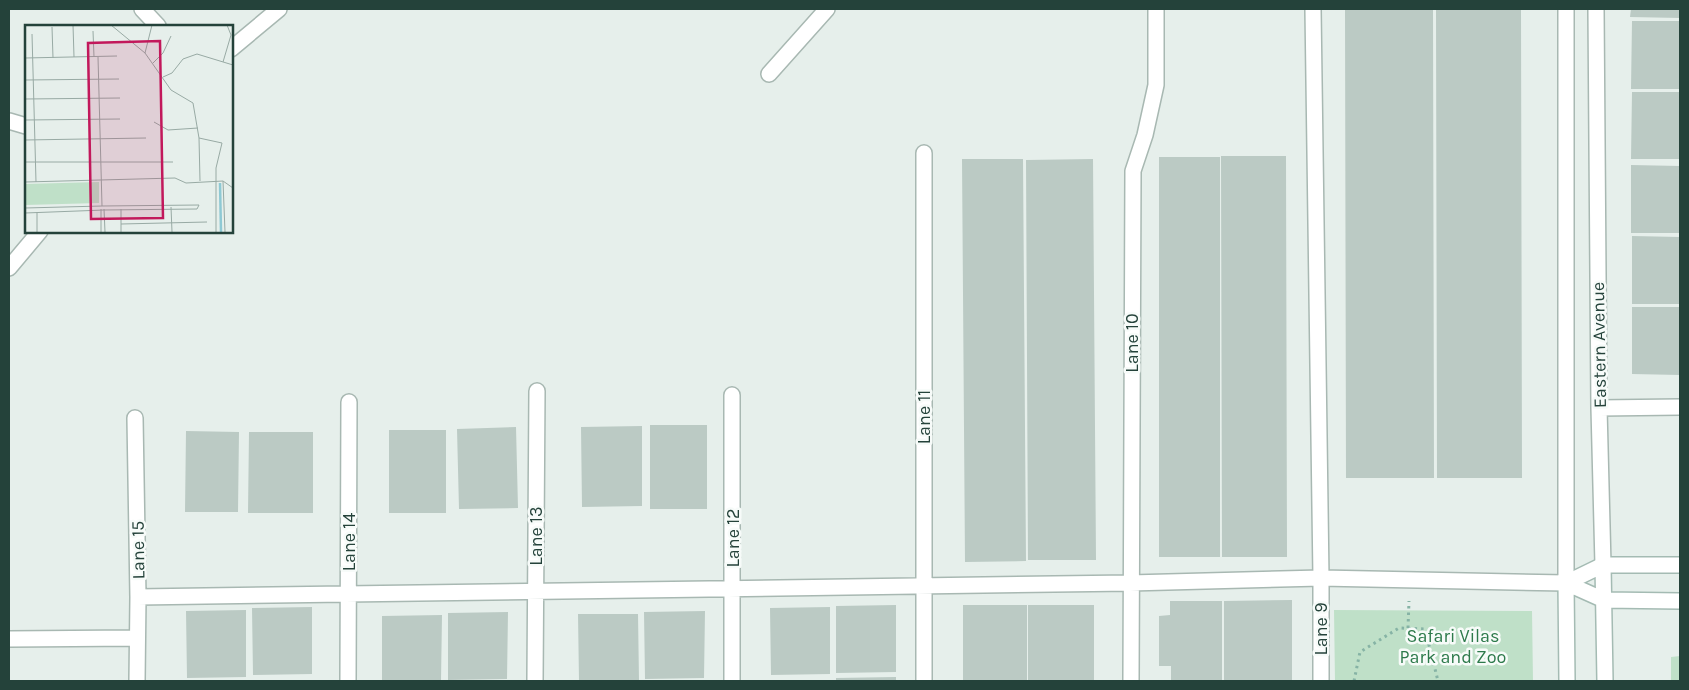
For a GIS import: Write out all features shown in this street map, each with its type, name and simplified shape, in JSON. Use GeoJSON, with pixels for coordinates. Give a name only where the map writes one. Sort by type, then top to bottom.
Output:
{"type":"FeatureCollection","features":[{"type":"Feature","properties":{"kind":"street"},"geometry":{"type":"LineString","coordinates":[[142,9],[157,25]]}},
{"type":"Feature","properties":{"kind":"street"},"geometry":{"type":"LineString","coordinates":[[232,48],[279,9]]}},
{"type":"Feature","properties":{"kind":"street"},"geometry":{"type":"LineString","coordinates":[[769,74],[827,9]]}},
{"type":"Feature","properties":{"kind":"street","name":"Lane 10"},"geometry":{"type":"LineString","coordinates":[[1131,681],[1133,171],[1145,136],[1156,85],[1156,9]]}},
{"type":"Feature","properties":{"kind":"street","name":"Lane 9"},"geometry":{"type":"LineString","coordinates":[[1313,9],[1321,681]]}},
{"type":"Feature","properties":{"kind":"street","name":"Eastern Avenue"},"geometry":{"type":"LineString","coordinates":[[1566,9],[1567,681]]}},
{"type":"Feature","properties":{"kind":"street","name":"Eastern Avenue"},"geometry":{"type":"LineString","coordinates":[[1596,9],[1599,408],[1605,681]]}},
{"type":"Feature","properties":{"kind":"street"},"geometry":{"type":"LineString","coordinates":[[9,121],[25,126]]}},
{"type":"Feature","properties":{"kind":"street","name":"Lane 11"},"geometry":{"type":"LineString","coordinates":[[924,153],[924,681]]}},
{"type":"Feature","properties":{"kind":"street"},"geometry":{"type":"LineString","coordinates":[[9,268],[39,232]]}},
{"type":"Feature","properties":{"kind":"street","name":"Lane 13"},"geometry":{"type":"LineString","coordinates":[[535,681],[536,391]]}},
{"type":"Feature","properties":{"kind":"street","name":"Lane 12"},"geometry":{"type":"LineString","coordinates":[[732,395],[732,681]]}},
{"type":"Feature","properties":{"kind":"street","name":"Lane 14"},"geometry":{"type":"LineString","coordinates":[[348,402],[348,681]]}},
{"type":"Feature","properties":{"kind":"street"},"geometry":{"type":"LineString","coordinates":[[1599,408],[1680,407]]}},
{"type":"Feature","properties":{"kind":"street","name":"Lane 15"},"geometry":{"type":"LineString","coordinates":[[135,418],[138,597],[136,638],[137,681]]}},
{"type":"Feature","properties":{"kind":"street"},"geometry":{"type":"LineString","coordinates":[[1566,584],[1603,565],[1680,565]]}},
{"type":"Feature","properties":{"kind":"street"},"geometry":{"type":"LineString","coordinates":[[138,597],[1130,583],[1321,578],[1566,584],[1604,600],[1680,601]]}},
{"type":"Feature","properties":{"kind":"street"},"geometry":{"type":"LineString","coordinates":[[9,639],[136,638]]}},
{"type":"Feature","properties":{"kind":"path"},"geometry":{"type":"LineString","coordinates":[[1408,628],[1410,580]]}},
{"type":"Feature","properties":{"kind":"path"},"geometry":{"type":"LineString","coordinates":[[1354,681],[1360,652],[1399,628],[1425,629],[1438,681]]}},
{"type":"Feature","properties":{"kind":"green space","name":"Safari Vilas Park and Zoo"},"geometry":{"type":"Polygon","coordinates":[[[1334,610],[1532,611],[1533,681],[1335,681],[1334,610]]]}},
{"type":"Feature","properties":{"kind":"green space"},"geometry":{"type":"Polygon","coordinates":[[[1680,656],[1680,681],[1671,681],[1671,657],[1680,656]]]}},
{"type":"Feature","properties":{"kind":"building"},"geometry":{"type":"Polygon","coordinates":[[[1345,9],[1433,9],[1434,478],[1346,478],[1345,9]]]}},
{"type":"Feature","properties":{"kind":"building"},"geometry":{"type":"Polygon","coordinates":[[[1436,9],[1521,9],[1522,478],[1437,478],[1436,9]]]}},
{"type":"Feature","properties":{"kind":"building"},"geometry":{"type":"Polygon","coordinates":[[[1631,9],[1680,9],[1680,18],[1630,17],[1631,9]]]}},
{"type":"Feature","properties":{"kind":"building"},"geometry":{"type":"Polygon","coordinates":[[[1632,21],[1680,21],[1680,89],[1631,89],[1632,21]]]}},
{"type":"Feature","properties":{"kind":"building"},"geometry":{"type":"Polygon","coordinates":[[[1632,92],[1680,92],[1680,159],[1631,159],[1632,92]]]}},
{"type":"Feature","properties":{"kind":"building"},"geometry":{"type":"Polygon","coordinates":[[[1221,156],[1286,156],[1287,557],[1222,557],[1221,156]]]}},
{"type":"Feature","properties":{"kind":"building"},"geometry":{"type":"Polygon","coordinates":[[[1159,157],[1220,157],[1220,557],[1159,557],[1159,157]]]}},
{"type":"Feature","properties":{"kind":"building"},"geometry":{"type":"Polygon","coordinates":[[[962,159],[1023,159],[1026,561],[965,562],[962,159]]]}},
{"type":"Feature","properties":{"kind":"building"},"geometry":{"type":"Polygon","coordinates":[[[1093,159],[1096,560],[1028,560],[1026,160],[1093,159]]]}},
{"type":"Feature","properties":{"kind":"building"},"geometry":{"type":"Polygon","coordinates":[[[1631,165],[1680,166],[1680,233],[1631,233],[1631,165]]]}},
{"type":"Feature","properties":{"kind":"building"},"geometry":{"type":"Polygon","coordinates":[[[1632,236],[1680,237],[1680,304],[1632,304],[1632,236]]]}},
{"type":"Feature","properties":{"kind":"building"},"geometry":{"type":"Polygon","coordinates":[[[1632,307],[1680,307],[1680,375],[1632,374],[1632,307]]]}},
{"type":"Feature","properties":{"kind":"building"},"geometry":{"type":"Polygon","coordinates":[[[650,425],[707,425],[707,509],[650,509],[650,425]]]}},
{"type":"Feature","properties":{"kind":"building"},"geometry":{"type":"Polygon","coordinates":[[[642,426],[642,506],[582,507],[581,427],[642,426]]]}},
{"type":"Feature","properties":{"kind":"building"},"geometry":{"type":"Polygon","coordinates":[[[516,427],[518,508],[459,509],[457,429],[516,427]]]}},
{"type":"Feature","properties":{"kind":"building"},"geometry":{"type":"Polygon","coordinates":[[[389,430],[446,430],[446,513],[389,513],[389,430]]]}},
{"type":"Feature","properties":{"kind":"building"},"geometry":{"type":"Polygon","coordinates":[[[186,431],[239,432],[238,512],[185,512],[186,431]]]}},
{"type":"Feature","properties":{"kind":"building"},"geometry":{"type":"Polygon","coordinates":[[[249,432],[313,432],[313,513],[248,513],[249,432]]]}},
{"type":"Feature","properties":{"kind":"building"},"geometry":{"type":"Polygon","coordinates":[[[1292,600],[1292,681],[1224,681],[1224,601],[1292,600]]]}},
{"type":"Feature","properties":{"kind":"building"},"geometry":{"type":"Polygon","coordinates":[[[1170,601],[1222,601],[1222,681],[1171,681],[1171,666],[1159,666],[1159,616],[1170,615],[1170,601]]]}},
{"type":"Feature","properties":{"kind":"building"},"geometry":{"type":"Polygon","coordinates":[[[896,605],[896,672],[836,673],[836,606],[896,605]]]}},
{"type":"Feature","properties":{"kind":"building"},"geometry":{"type":"Polygon","coordinates":[[[963,605],[1027,605],[1027,681],[963,681],[963,605]]]}},
{"type":"Feature","properties":{"kind":"building"},"geometry":{"type":"Polygon","coordinates":[[[1028,605],[1094,605],[1094,681],[1028,681],[1028,605]]]}},
{"type":"Feature","properties":{"kind":"building"},"geometry":{"type":"Polygon","coordinates":[[[312,607],[312,674],[253,675],[252,608],[312,607]]]}},
{"type":"Feature","properties":{"kind":"building"},"geometry":{"type":"Polygon","coordinates":[[[830,607],[830,674],[771,675],[770,608],[830,607]]]}},
{"type":"Feature","properties":{"kind":"building"},"geometry":{"type":"Polygon","coordinates":[[[246,610],[246,677],[187,678],[186,611],[246,610]]]}},
{"type":"Feature","properties":{"kind":"building"},"geometry":{"type":"Polygon","coordinates":[[[705,611],[704,678],[645,679],[644,612],[705,611]]]}},
{"type":"Feature","properties":{"kind":"building"},"geometry":{"type":"Polygon","coordinates":[[[508,612],[507,679],[448,680],[448,613],[508,612]]]}},
{"type":"Feature","properties":{"kind":"building"},"geometry":{"type":"Polygon","coordinates":[[[578,614],[638,614],[639,681],[579,681],[578,614]]]}},
{"type":"Feature","properties":{"kind":"building"},"geometry":{"type":"Polygon","coordinates":[[[442,615],[441,681],[382,681],[382,616],[442,615]]]}},
{"type":"Feature","properties":{"kind":"building"},"geometry":{"type":"Polygon","coordinates":[[[896,677],[896,681],[836,681],[836,678],[896,677]]]}}]}
